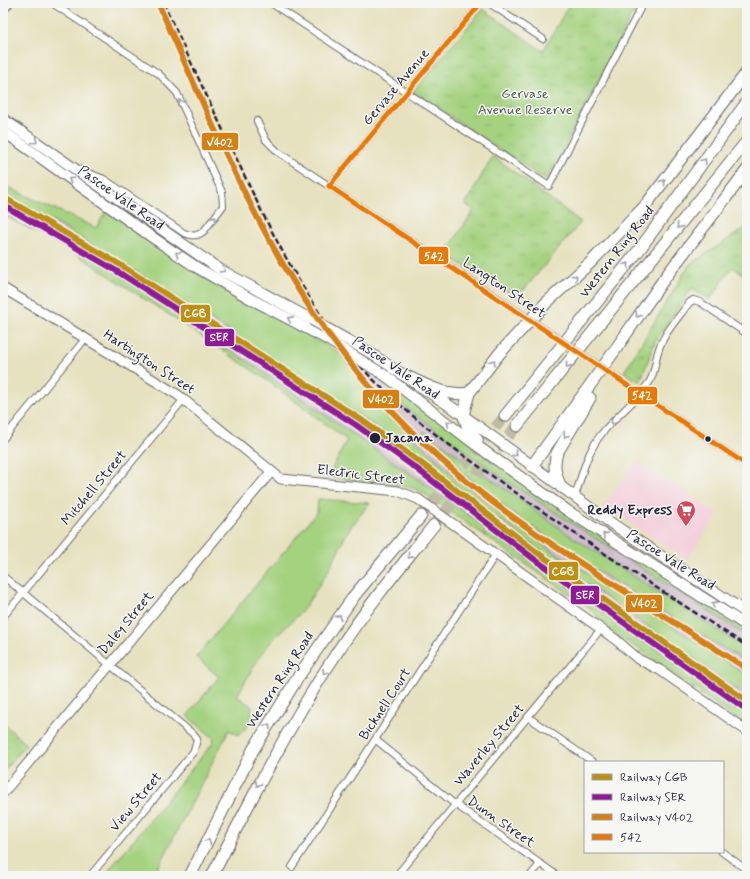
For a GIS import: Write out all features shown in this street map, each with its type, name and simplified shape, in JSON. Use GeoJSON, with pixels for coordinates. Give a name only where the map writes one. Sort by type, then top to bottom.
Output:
{"type":"FeatureCollection","features":[{"type":"Feature","properties":{"kind":"highway"},"geometry":{"type":"LineString","coordinates":[[463,415],[469,393],[499,354],[546,303],[595,258],[645,206],[747,72]]}},
{"type":"Feature","properties":{"kind":"highway","name":"Western Ring Road"},"geometry":{"type":"LineString","coordinates":[[505,416],[639,250],[747,102]]}},
{"type":"Feature","properties":{"kind":"highway"},"geometry":{"type":"LineString","coordinates":[[518,426],[747,141]]}},
{"type":"Feature","properties":{"kind":"highway"},"geometry":{"type":"LineString","coordinates":[[532,466],[664,279],[747,170]]}},
{"type":"Feature","properties":{"kind":"highway"},"geometry":{"type":"LineString","coordinates":[[561,487],[554,473],[556,453],[597,387],[613,353]]}},
{"type":"Feature","properties":{"kind":"highway"},"geometry":{"type":"LineString","coordinates":[[402,374],[442,392],[458,395],[469,393]]}},
{"type":"Feature","properties":{"kind":"highway","name":"Western Ring Road"},"geometry":{"type":"LineString","coordinates":[[190,876],[253,750],[300,674],[359,590],[421,516]]}},
{"type":"Feature","properties":{"kind":"highway"},"geometry":{"type":"LineString","coordinates":[[212,876],[260,780],[334,657],[376,599],[434,525]]}},
{"type":"Feature","properties":{"kind":"main road","name":"Pascoe Vale Road"},"geometry":{"type":"LineString","coordinates":[[3,119],[219,269],[367,351],[402,374],[463,415],[611,523],[747,612]]}},
{"type":"Feature","properties":{"kind":"main road","name":"Pascoe Vale Road"},"geometry":{"type":"LineString","coordinates":[[3,131],[196,267],[251,299],[324,338],[386,376],[502,464],[595,529],[747,626]]}},
{"type":"Feature","properties":{"kind":"main road"},"geometry":{"type":"LineString","coordinates":[[463,415],[467,427],[502,464]]}},
{"type":"Feature","properties":{"kind":"main road"},"geometry":{"type":"LineString","coordinates":[[514,472],[527,470],[532,466]]}},
{"type":"Feature","properties":{"kind":"street"},"geometry":{"type":"LineString","coordinates":[[3,12],[10,3]]}},
{"type":"Feature","properties":{"kind":"street"},"geometry":{"type":"LineString","coordinates":[[52,3],[159,74],[177,93],[222,192],[223,206],[214,220],[201,234],[196,236],[188,234],[104,179],[75,168]]}},
{"type":"Feature","properties":{"kind":"street"},"geometry":{"type":"LineString","coordinates":[[271,3],[549,186],[643,3]]}},
{"type":"Feature","properties":{"kind":"street","name":"Gervase Avenue"},"geometry":{"type":"LineString","coordinates":[[329,186],[481,3]]}},
{"type":"Feature","properties":{"kind":"street"},"geometry":{"type":"LineString","coordinates":[[489,3],[543,39]]}},
{"type":"Feature","properties":{"kind":"street","name":"Langton Street"},"geometry":{"type":"LineString","coordinates":[[257,121],[269,144],[329,186],[747,465]]}},
{"type":"Feature","properties":{"kind":"street","name":"Hartington Street"},"geometry":{"type":"LineString","coordinates":[[3,288],[184,399],[271,472]]}},
{"type":"Feature","properties":{"kind":"street"},"geometry":{"type":"LineString","coordinates":[[575,497],[584,467],[594,444],[602,433],[641,394],[654,372],[658,352],[663,340],[689,303],[693,300],[700,302],[747,334]]}},
{"type":"Feature","properties":{"kind":"street"},"geometry":{"type":"LineString","coordinates":[[3,439],[86,338]]}},
{"type":"Feature","properties":{"kind":"street","name":"Mitchell Street"},"geometry":{"type":"LineString","coordinates":[[3,617],[184,399]]}},
{"type":"Feature","properties":{"kind":"street","name":"Electric Street"},"geometry":{"type":"LineString","coordinates":[[271,472],[285,480],[407,493],[418,499],[620,642],[638,659],[660,670],[747,731]]}},
{"type":"Feature","properties":{"kind":"street","name":"Daley Street"},"geometry":{"type":"LineString","coordinates":[[3,793],[271,472]]}},
{"type":"Feature","properties":{"kind":"street","name":"Bicknell Court"},"geometry":{"type":"LineString","coordinates":[[292,867],[496,554]]}},
{"type":"Feature","properties":{"kind":"street"},"geometry":{"type":"LineString","coordinates":[[3,576],[110,664]]}},
{"type":"Feature","properties":{"kind":"street","name":"Waverley Street"},"geometry":{"type":"LineString","coordinates":[[396,876],[601,629]]}},
{"type":"Feature","properties":{"kind":"street","name":"View Street"},"geometry":{"type":"LineString","coordinates":[[90,876],[194,751],[197,742],[194,734],[110,664]]}},
{"type":"Feature","properties":{"kind":"street"},"geometry":{"type":"LineString","coordinates":[[528,717],[592,761]]}},
{"type":"Feature","properties":{"kind":"street","name":"Dunn Street"},"geometry":{"type":"LineString","coordinates":[[376,740],[455,804],[558,876]]}},
{"type":"Feature","properties":{"kind":"street"},"geometry":{"type":"LineString","coordinates":[[723,853],[747,870]]}},
{"type":"Feature","properties":{"kind":"street"},"geometry":{"type":"LineString","coordinates":[[530,876],[540,864]]}},
{"type":"Feature","properties":{"kind":"shaded area"},"geometry":{"type":"Polygon","coordinates":[[[3,194],[55,223],[140,274],[391,436],[558,564],[747,696],[747,712],[192,322],[83,251],[3,205],[3,194]],[[283,371],[279,376],[427,480],[431,473],[367,426],[283,371]]]}},
{"type":"Feature","properties":{"kind":"shaded area"},"geometry":{"type":"Polygon","coordinates":[[[340,353],[371,372],[405,407],[508,482],[747,636],[747,649],[568,534],[425,431],[421,435],[447,461],[529,524],[622,585],[747,662],[747,675],[542,544],[511,522],[448,470],[381,406],[340,353]]]}},
{"type":"Feature","properties":{"kind":"shaded area"},"geometry":{"type":"Polygon","coordinates":[[[636,461],[718,514],[687,559],[604,506],[636,461]]]}},
{"type":"Feature","properties":{"kind":"green space","name":"Gervase Avenue Reserve"},"geometry":{"type":"Polygon","coordinates":[[[570,3],[638,3],[547,181],[413,92],[483,9],[543,51],[570,3]]]}},
{"type":"Feature","properties":{"kind":"green space"},"geometry":{"type":"Polygon","coordinates":[[[493,156],[581,222],[517,298],[445,254],[474,210],[465,204],[493,156]]]}},
{"type":"Feature","properties":{"kind":"green space"},"geometry":{"type":"Polygon","coordinates":[[[3,185],[96,228],[107,210],[173,257],[220,287],[340,353],[381,406],[448,470],[511,522],[542,544],[747,675],[747,696],[558,564],[391,436],[140,274],[3,194],[3,185]]]}},
{"type":"Feature","properties":{"kind":"green space"},"geometry":{"type":"Polygon","coordinates":[[[3,205],[83,251],[129,280],[431,488],[626,628],[747,712],[747,727],[638,648],[615,635],[591,609],[426,495],[415,489],[404,486],[328,477],[347,440],[264,378],[70,250],[3,215],[3,205]]]}},
{"type":"Feature","properties":{"kind":"green space"},"geometry":{"type":"Polygon","coordinates":[[[747,227],[747,277],[732,267],[710,300],[692,288],[655,342],[640,382],[624,372],[689,265],[747,227]]]}},
{"type":"Feature","properties":{"kind":"green space"},"geometry":{"type":"Polygon","coordinates":[[[371,372],[747,630],[747,636],[508,482],[405,407],[371,372]]]}},
{"type":"Feature","properties":{"kind":"green space"},"geometry":{"type":"Polygon","coordinates":[[[424,431],[568,534],[747,649],[747,662],[577,558],[495,500],[421,435],[424,431]]]}},
{"type":"Feature","properties":{"kind":"green space"},"geometry":{"type":"Polygon","coordinates":[[[318,499],[370,503],[349,529],[327,573],[303,610],[269,644],[255,664],[237,696],[252,707],[249,723],[245,730],[238,735],[229,730],[154,876],[104,876],[213,743],[214,738],[187,716],[219,677],[196,657],[317,512],[318,499]]]}},
{"type":"Feature","properties":{"kind":"green space"},"geometry":{"type":"Polygon","coordinates":[[[3,723],[26,744],[3,772],[3,723]]]}},
{"type":"Feature","properties":{"kind":"tunnel"},"geometry":{"type":"LineString","coordinates":[[421,516],[505,416]]}},
{"type":"Feature","properties":{"kind":"tunnel"},"geometry":{"type":"LineString","coordinates":[[434,525],[517,426]]}},
{"type":"Feature","properties":{"kind":"railway"},"geometry":{"type":"LineString","coordinates":[[163,3],[256,199],[281,248],[308,296],[323,319],[358,363],[399,404],[467,458],[659,590],[747,646]]}},
{"type":"Feature","properties":{"kind":"rail line","name":"V402"},"geometry":{"type":"LineString","coordinates":[[158,3],[209,118],[245,194],[285,268],[307,303],[346,358],[390,409],[438,457],[490,500],[521,523],[585,566],[747,669]]}},
{"type":"Feature","properties":{"kind":"rail line","name":"CGB"},"geometry":{"type":"LineString","coordinates":[[3,197],[119,264],[360,419],[421,463],[538,553],[747,701]]}},
{"type":"Feature","properties":{"kind":"rail line","name":"SER"},"geometry":{"type":"LineString","coordinates":[[3,205],[115,270],[356,425],[417,469],[534,559],[743,707]]}},
{"type":"Feature","properties":{"kind":"transit line","name":"542"},"geometry":{"type":"LineString","coordinates":[[329,186],[481,3]]}},
{"type":"Feature","properties":{"kind":"transit line","name":"542"},"geometry":{"type":"LineString","coordinates":[[329,186],[747,465]]}},
{"type":"Feature","properties":{"kind":"place","name":"Jacana"},"geometry":{"type":"Point","coordinates":[375,438]}},
{"type":"Feature","properties":{"kind":"place","name":"Reddy Express"},"geometry":{"type":"Point","coordinates":[686,527]}}]}
